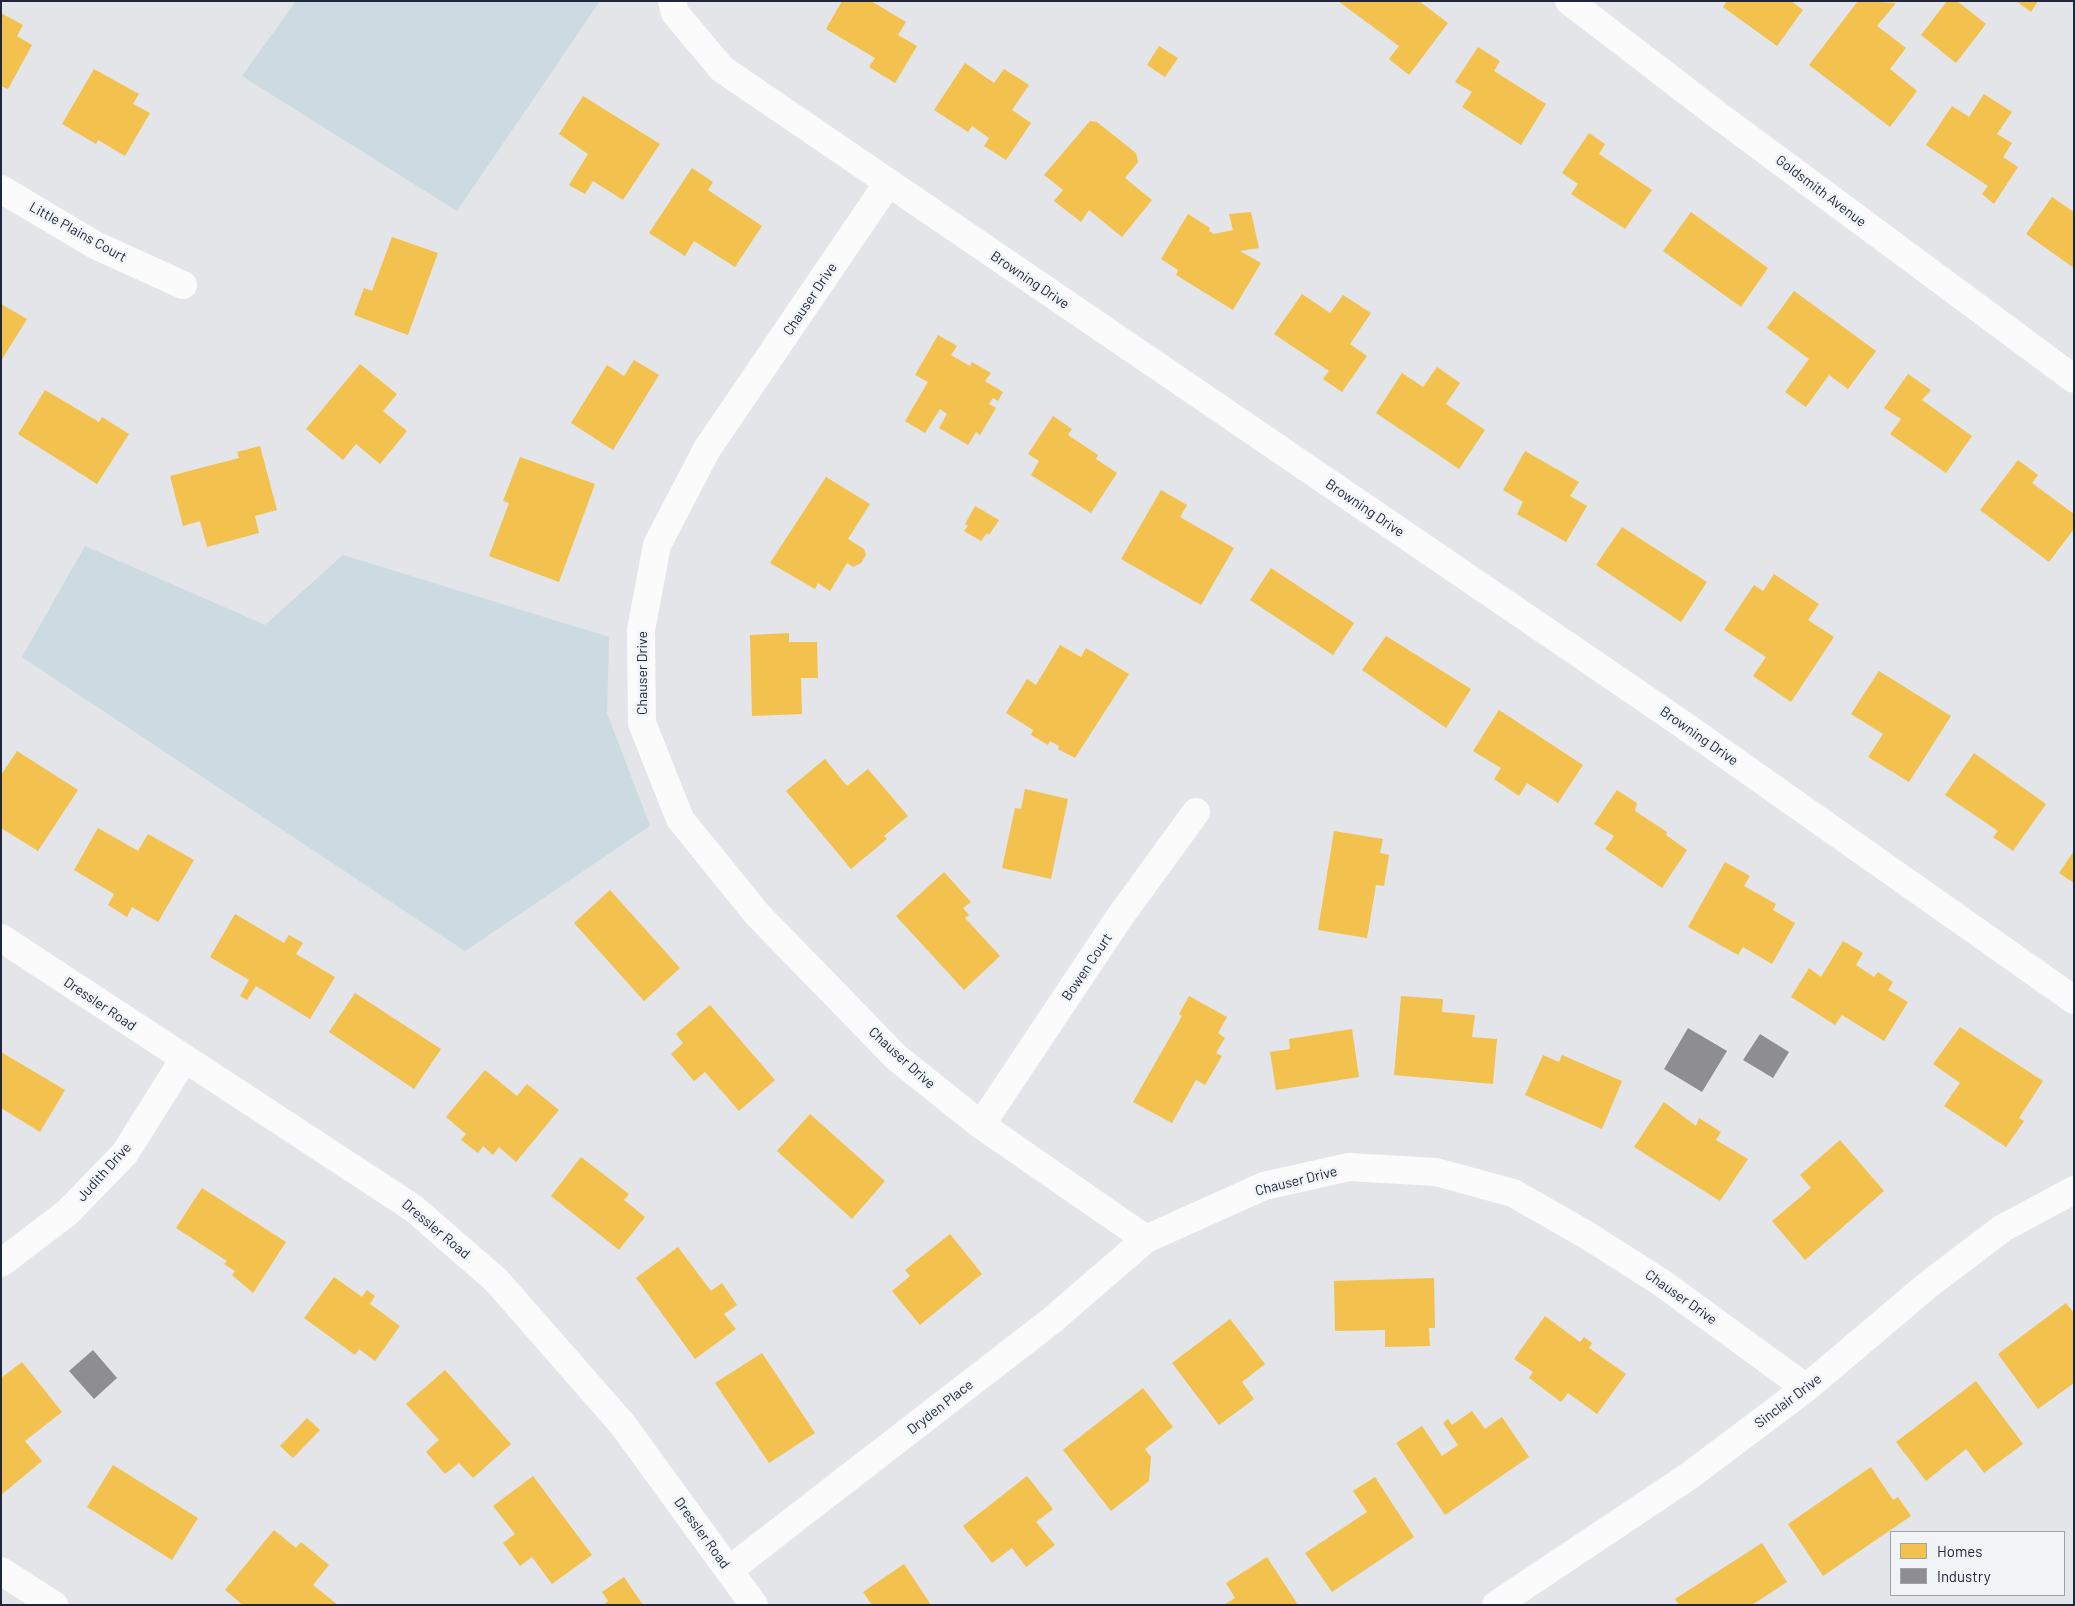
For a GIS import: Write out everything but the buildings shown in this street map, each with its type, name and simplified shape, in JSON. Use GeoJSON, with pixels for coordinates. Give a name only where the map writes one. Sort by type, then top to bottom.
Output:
{"type":"FeatureCollection","features":[{"type":"Feature","properties":{"kind":"street","name":"Browning Drive"},"geometry":{"type":"LineString","coordinates":[[672,1],[675,13],[722,69],[1667,714],[2074,1000]]}},
{"type":"Feature","properties":{"kind":"street","name":"Goldsmith Avenue"},"geometry":{"type":"LineString","coordinates":[[1570,1],[1719,116],[2074,379]]}},
{"type":"Feature","properties":{"kind":"street","name":"Chauser Drive"},"geometry":{"type":"LineString","coordinates":[[888,183],[707,449],[657,545],[640,630],[642,723],[680,819],[757,914],[896,1056],[981,1125],[1146,1239],[1264,1186],[1349,1168],[1436,1172],[1513,1193],[1585,1234],[1662,1283],[1806,1388]]}},
{"type":"Feature","properties":{"kind":"street","name":"Little Plains Court"},"geometry":{"type":"LineString","coordinates":[[1,189],[95,245],[183,285]]}},
{"type":"Feature","properties":{"kind":"street","name":"Bowen Court"},"geometry":{"type":"LineString","coordinates":[[981,1125],[1119,918],[1196,812]]}},
{"type":"Feature","properties":{"kind":"street","name":"Dressler Road"},"geometry":{"type":"LineString","coordinates":[[1,938],[413,1208],[496,1280],[623,1425],[754,1605]]}},
{"type":"Feature","properties":{"kind":"street","name":"Judith Drive"},"geometry":{"type":"LineString","coordinates":[[1,1263],[68,1212],[125,1153],[184,1059]]}},
{"type":"Feature","properties":{"kind":"street","name":"Sinclair Drive"},"geometry":{"type":"LineString","coordinates":[[1496,1605],[1690,1476],[1806,1388],[1929,1284],[2003,1228],[2074,1190]]}},
{"type":"Feature","properties":{"kind":"street","name":"Dryden Place"},"geometry":{"type":"LineString","coordinates":[[729,1570],[1051,1321],[1146,1239]]}},
{"type":"Feature","properties":{"kind":"street"},"geometry":{"type":"LineString","coordinates":[[1,1571],[54,1605]]}},
{"type":"Feature","properties":{"kind":"shaded area"},"geometry":{"type":"Polygon","coordinates":[[[296,1],[600,1],[457,211],[242,76],[296,1]]]}},
{"type":"Feature","properties":{"kind":"shaded area"},"geometry":{"type":"Polygon","coordinates":[[[85,546],[265,625],[343,555],[609,637],[607,713],[650,826],[465,951],[22,657],[85,546]]]}}]}
